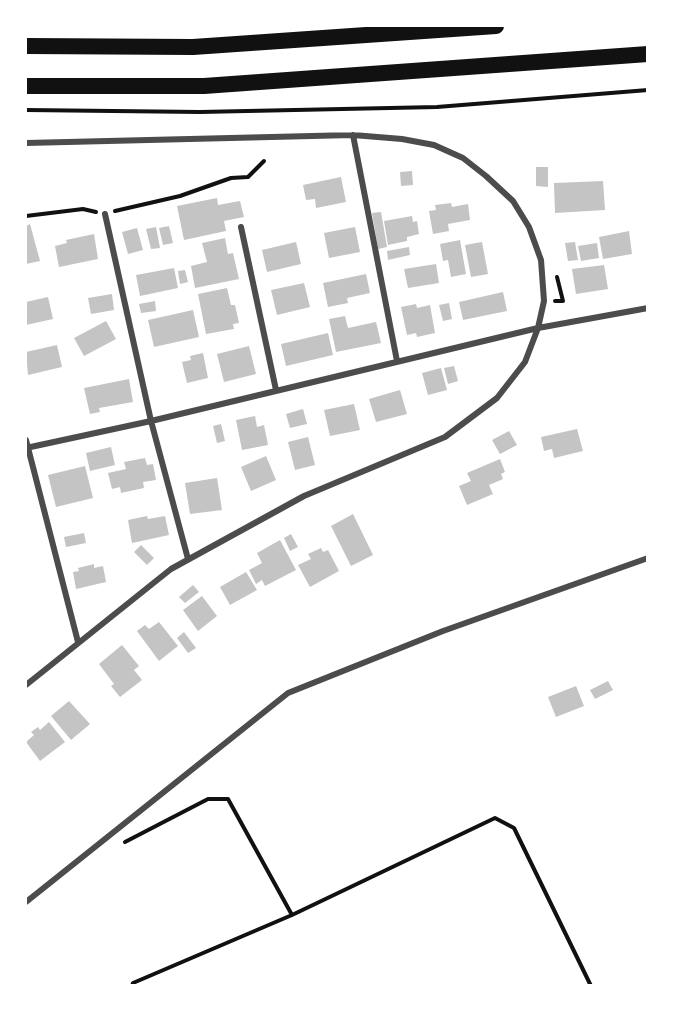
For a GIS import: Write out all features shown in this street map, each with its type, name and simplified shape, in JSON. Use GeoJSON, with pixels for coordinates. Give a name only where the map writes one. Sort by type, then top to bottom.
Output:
{"type":"FeatureCollection","features":[{"type":"Feature","properties":{"kind":"highway"},"geometry":{"type":"LineString","coordinates":[[26,46],[193,47],[496,26]]}},
{"type":"Feature","properties":{"kind":"highway"},"geometry":{"type":"LineString","coordinates":[[26,86],[204,86],[648,54]]}},
{"type":"Feature","properties":{"kind":"street"},"geometry":{"type":"LineString","coordinates":[[26,143],[353,135],[434,145],[463,158],[513,201],[529,227],[541,260],[544,301],[538,328],[525,362],[497,398],[445,437],[304,496],[171,569],[26,685]]}},
{"type":"Feature","properties":{"kind":"street"},"geometry":{"type":"LineString","coordinates":[[353,135],[397,361]]}},
{"type":"Feature","properties":{"kind":"street"},"geometry":{"type":"LineString","coordinates":[[105,214],[151,421],[188,559]]}},
{"type":"Feature","properties":{"kind":"street"},"geometry":{"type":"LineString","coordinates":[[241,227],[276,390]]}},
{"type":"Feature","properties":{"kind":"street"},"geometry":{"type":"LineString","coordinates":[[26,448],[151,421],[538,328],[648,308]]}},
{"type":"Feature","properties":{"kind":"street"},"geometry":{"type":"LineString","coordinates":[[26,440],[26,448],[78,642]]}},
{"type":"Feature","properties":{"kind":"street"},"geometry":{"type":"LineString","coordinates":[[26,902],[288,693],[443,631],[648,558]]}},
{"type":"Feature","properties":{"kind":"path"},"geometry":{"type":"LineString","coordinates":[[26,110],[200,112],[437,107],[648,90]]}},
{"type":"Feature","properties":{"kind":"path"},"geometry":{"type":"LineString","coordinates":[[26,216],[83,209],[105,214],[180,196],[231,177],[248,177],[264,161]]}},
{"type":"Feature","properties":{"kind":"path"},"geometry":{"type":"LineString","coordinates":[[544,301],[562,301],[555,269]]}},
{"type":"Feature","properties":{"kind":"path"},"geometry":{"type":"LineString","coordinates":[[117,845],[208,799],[228,799],[292,915]]}},
{"type":"Feature","properties":{"kind":"path"},"geometry":{"type":"LineString","coordinates":[[132,986],[133,983],[292,915],[495,818],[514,828],[591,986]]}},
{"type":"Feature","properties":{"kind":"building"},"geometry":{"type":"Polygon","coordinates":[[[536,167],[548,167],[548,187],[536,186],[536,167]]]}},
{"type":"Feature","properties":{"kind":"building"},"geometry":{"type":"Polygon","coordinates":[[[412,171],[413,185],[401,186],[400,172],[412,171]]]}},
{"type":"Feature","properties":{"kind":"building"},"geometry":{"type":"Polygon","coordinates":[[[341,177],[346,202],[316,208],[315,199],[306,200],[303,185],[341,177]]]}},
{"type":"Feature","properties":{"kind":"building"},"geometry":{"type":"Polygon","coordinates":[[[603,181],[605,210],[555,213],[554,183],[603,181]]]}},
{"type":"Feature","properties":{"kind":"building"},"geometry":{"type":"Polygon","coordinates":[[[217,198],[218,205],[240,201],[244,217],[224,221],[226,231],[184,240],[177,206],[217,198]]]}},
{"type":"Feature","properties":{"kind":"building"},"geometry":{"type":"Polygon","coordinates":[[[451,203],[452,207],[468,204],[470,220],[448,224],[449,231],[433,234],[429,211],[436,210],[435,205],[451,203]]]}},
{"type":"Feature","properties":{"kind":"building"},"geometry":{"type":"Polygon","coordinates":[[[381,212],[387,247],[378,249],[372,213],[381,212]]]}},
{"type":"Feature","properties":{"kind":"building"},"geometry":{"type":"Polygon","coordinates":[[[412,216],[413,222],[417,221],[419,234],[407,237],[407,241],[388,245],[384,221],[412,216]]]}},
{"type":"Feature","properties":{"kind":"building"},"geometry":{"type":"Polygon","coordinates":[[[30,224],[40,261],[26,264],[26,226],[30,224]]]}},
{"type":"Feature","properties":{"kind":"building"},"geometry":{"type":"Polygon","coordinates":[[[169,226],[173,243],[163,245],[159,228],[169,226]]]}},
{"type":"Feature","properties":{"kind":"building"},"geometry":{"type":"Polygon","coordinates":[[[156,227],[160,248],[151,249],[146,229],[156,227]]]}},
{"type":"Feature","properties":{"kind":"building"},"geometry":{"type":"Polygon","coordinates":[[[355,227],[360,252],[329,258],[324,233],[355,227]]]}},
{"type":"Feature","properties":{"kind":"building"},"geometry":{"type":"Polygon","coordinates":[[[137,228],[143,250],[128,254],[122,232],[137,228]]]}},
{"type":"Feature","properties":{"kind":"building"},"geometry":{"type":"Polygon","coordinates":[[[629,231],[632,254],[603,259],[599,237],[629,231]]]}},
{"type":"Feature","properties":{"kind":"building"},"geometry":{"type":"Polygon","coordinates":[[[94,234],[98,259],[59,267],[55,246],[67,243],[66,240],[94,234]]]}},
{"type":"Feature","properties":{"kind":"building"},"geometry":{"type":"Polygon","coordinates":[[[225,238],[228,254],[233,253],[239,279],[195,288],[191,266],[207,262],[202,243],[225,238]]]}},
{"type":"Feature","properties":{"kind":"building"},"geometry":{"type":"Polygon","coordinates":[[[460,240],[466,274],[451,277],[448,260],[443,261],[440,244],[460,240]]]}},
{"type":"Feature","properties":{"kind":"building"},"geometry":{"type":"Polygon","coordinates":[[[296,242],[301,264],[267,272],[262,250],[296,242]]]}},
{"type":"Feature","properties":{"kind":"building"},"geometry":{"type":"Polygon","coordinates":[[[482,242],[488,274],[471,277],[465,245],[482,242]]]}},
{"type":"Feature","properties":{"kind":"building"},"geometry":{"type":"Polygon","coordinates":[[[575,242],[578,260],[568,261],[565,243],[575,242]]]}},
{"type":"Feature","properties":{"kind":"building"},"geometry":{"type":"Polygon","coordinates":[[[597,243],[599,258],[581,261],[578,246],[597,243]]]}},
{"type":"Feature","properties":{"kind":"building"},"geometry":{"type":"Polygon","coordinates":[[[409,247],[410,255],[388,260],[387,251],[409,247]]]}},
{"type":"Feature","properties":{"kind":"building"},"geometry":{"type":"Polygon","coordinates":[[[436,264],[439,283],[408,288],[404,269],[436,264]]]}},
{"type":"Feature","properties":{"kind":"building"},"geometry":{"type":"Polygon","coordinates":[[[604,265],[608,289],[576,294],[572,269],[604,265]]]}},
{"type":"Feature","properties":{"kind":"building"},"geometry":{"type":"Polygon","coordinates":[[[174,268],[178,288],[140,296],[136,275],[174,268]]]}},
{"type":"Feature","properties":{"kind":"building"},"geometry":{"type":"Polygon","coordinates":[[[185,270],[188,282],[180,284],[178,271],[185,270]]]}},
{"type":"Feature","properties":{"kind":"building"},"geometry":{"type":"Polygon","coordinates":[[[366,274],[370,293],[347,298],[348,303],[328,307],[323,283],[366,274]]]}},
{"type":"Feature","properties":{"kind":"building"},"geometry":{"type":"Polygon","coordinates":[[[304,283],[310,307],[277,315],[271,290],[304,283]]]}},
{"type":"Feature","properties":{"kind":"building"},"geometry":{"type":"Polygon","coordinates":[[[227,288],[231,305],[235,305],[239,323],[233,324],[234,329],[206,334],[198,294],[227,288]]]}},
{"type":"Feature","properties":{"kind":"building"},"geometry":{"type":"Polygon","coordinates":[[[503,292],[507,311],[463,320],[459,302],[503,292]]]}},
{"type":"Feature","properties":{"kind":"building"},"geometry":{"type":"Polygon","coordinates":[[[112,294],[114,310],[91,314],[88,298],[112,294]]]}},
{"type":"Feature","properties":{"kind":"building"},"geometry":{"type":"Polygon","coordinates":[[[48,297],[53,319],[26,325],[26,302],[48,297]]]}},
{"type":"Feature","properties":{"kind":"building"},"geometry":{"type":"Polygon","coordinates":[[[155,301],[156,311],[141,313],[139,304],[155,301]]]}},
{"type":"Feature","properties":{"kind":"building"},"geometry":{"type":"Polygon","coordinates":[[[449,303],[452,319],[443,321],[439,305],[449,303]]]}},
{"type":"Feature","properties":{"kind":"building"},"geometry":{"type":"Polygon","coordinates":[[[416,304],[417,308],[430,305],[435,333],[417,337],[416,333],[407,335],[401,307],[416,304]]]}},
{"type":"Feature","properties":{"kind":"building"},"geometry":{"type":"Polygon","coordinates":[[[193,310],[199,337],[154,347],[148,320],[193,310]]]}},
{"type":"Feature","properties":{"kind":"building"},"geometry":{"type":"Polygon","coordinates":[[[345,316],[348,328],[376,322],[381,343],[336,352],[329,319],[345,316]]]}},
{"type":"Feature","properties":{"kind":"building"},"geometry":{"type":"Polygon","coordinates":[[[106,321],[116,339],[84,356],[74,338],[106,321]]]}},
{"type":"Feature","properties":{"kind":"building"},"geometry":{"type":"Polygon","coordinates":[[[328,333],[333,355],[286,366],[281,344],[328,333]]]}},
{"type":"Feature","properties":{"kind":"building"},"geometry":{"type":"Polygon","coordinates":[[[57,345],[62,367],[28,375],[26,352],[57,345]]]}},
{"type":"Feature","properties":{"kind":"building"},"geometry":{"type":"Polygon","coordinates":[[[249,346],[256,374],[224,382],[217,354],[249,346]]]}},
{"type":"Feature","properties":{"kind":"building"},"geometry":{"type":"Polygon","coordinates":[[[203,353],[208,378],[187,383],[182,362],[191,360],[190,356],[203,353]]]}},
{"type":"Feature","properties":{"kind":"building"},"geometry":{"type":"Polygon","coordinates":[[[454,366],[458,381],[448,384],[444,368],[454,366]]]}},
{"type":"Feature","properties":{"kind":"building"},"geometry":{"type":"Polygon","coordinates":[[[441,368],[447,390],[428,395],[422,373],[441,368]]]}},
{"type":"Feature","properties":{"kind":"building"},"geometry":{"type":"Polygon","coordinates":[[[129,379],[133,402],[99,408],[100,412],[90,414],[84,388],[129,379]]]}},
{"type":"Feature","properties":{"kind":"building"},"geometry":{"type":"Polygon","coordinates":[[[400,390],[407,414],[376,422],[369,399],[400,390]]]}},
{"type":"Feature","properties":{"kind":"building"},"geometry":{"type":"Polygon","coordinates":[[[354,404],[360,430],[330,436],[324,410],[354,404]]]}},
{"type":"Feature","properties":{"kind":"building"},"geometry":{"type":"Polygon","coordinates":[[[303,409],[307,424],[290,428],[286,414],[303,409]]]}},
{"type":"Feature","properties":{"kind":"building"},"geometry":{"type":"Polygon","coordinates":[[[255,416],[257,427],[264,425],[268,445],[242,450],[236,420],[255,416]]]}},
{"type":"Feature","properties":{"kind":"building"},"geometry":{"type":"Polygon","coordinates":[[[221,424],[225,441],[217,443],[213,426],[221,424]]]}},
{"type":"Feature","properties":{"kind":"building"},"geometry":{"type":"Polygon","coordinates":[[[577,429],[583,451],[554,458],[552,449],[544,451],[541,437],[577,429]]]}},
{"type":"Feature","properties":{"kind":"building"},"geometry":{"type":"Polygon","coordinates":[[[509,431],[517,445],[500,454],[492,440],[509,431]]]}},
{"type":"Feature","properties":{"kind":"building"},"geometry":{"type":"Polygon","coordinates":[[[308,437],[315,465],[295,470],[288,442],[308,437]]]}},
{"type":"Feature","properties":{"kind":"building"},"geometry":{"type":"Polygon","coordinates":[[[111,447],[115,465],[90,471],[86,453],[111,447]]]}},
{"type":"Feature","properties":{"kind":"building"},"geometry":{"type":"Polygon","coordinates":[[[266,456],[276,480],[251,491],[241,467],[266,456]]]}},
{"type":"Feature","properties":{"kind":"building"},"geometry":{"type":"Polygon","coordinates":[[[145,458],[147,465],[153,464],[156,480],[143,482],[144,488],[121,493],[120,487],[112,489],[108,473],[126,469],[124,462],[145,458]]]}},
{"type":"Feature","properties":{"kind":"building"},"geometry":{"type":"Polygon","coordinates":[[[500,459],[505,472],[501,474],[503,479],[489,485],[493,494],[467,505],[459,486],[471,481],[467,473],[500,459]]]}},
{"type":"Feature","properties":{"kind":"building"},"geometry":{"type":"Polygon","coordinates":[[[85,466],[93,498],[56,507],[48,475],[85,466]]]}},
{"type":"Feature","properties":{"kind":"building"},"geometry":{"type":"Polygon","coordinates":[[[217,478],[222,510],[190,514],[185,483],[217,478]]]}},
{"type":"Feature","properties":{"kind":"building"},"geometry":{"type":"Polygon","coordinates":[[[353,514],[373,555],[351,566],[331,526],[353,514]]]}},
{"type":"Feature","properties":{"kind":"building"},"geometry":{"type":"Polygon","coordinates":[[[147,516],[148,519],[165,516],[169,535],[132,543],[128,520],[147,516]]]}},
{"type":"Feature","properties":{"kind":"building"},"geometry":{"type":"Polygon","coordinates":[[[84,533],[86,543],[66,547],[64,537],[84,533]]]}},
{"type":"Feature","properties":{"kind":"building"},"geometry":{"type":"Polygon","coordinates":[[[291,534],[298,547],[290,551],[284,538],[291,534]]]}},
{"type":"Feature","properties":{"kind":"building"},"geometry":{"type":"Polygon","coordinates":[[[280,540],[296,570],[265,586],[262,580],[256,584],[249,570],[262,563],[257,553],[280,540]]]}},
{"type":"Feature","properties":{"kind":"building"},"geometry":{"type":"Polygon","coordinates":[[[141,545],[154,558],[147,565],[134,552],[141,545]]]}},
{"type":"Feature","properties":{"kind":"building"},"geometry":{"type":"Polygon","coordinates":[[[321,548],[323,552],[328,550],[339,571],[310,587],[298,565],[311,559],[308,554],[321,548]]]}},
{"type":"Feature","properties":{"kind":"building"},"geometry":{"type":"Polygon","coordinates":[[[94,564],[94,568],[103,566],[106,582],[76,589],[73,572],[79,571],[78,568],[94,564]]]}},
{"type":"Feature","properties":{"kind":"building"},"geometry":{"type":"Polygon","coordinates":[[[246,572],[257,590],[230,605],[220,587],[246,572]]]}},
{"type":"Feature","properties":{"kind":"building"},"geometry":{"type":"Polygon","coordinates":[[[193,585],[199,592],[185,603],[179,597],[193,585]]]}},
{"type":"Feature","properties":{"kind":"building"},"geometry":{"type":"Polygon","coordinates":[[[202,596],[217,616],[198,631],[183,610],[202,596]]]}},
{"type":"Feature","properties":{"kind":"building"},"geometry":{"type":"Polygon","coordinates":[[[159,622],[178,646],[159,661],[137,631],[145,625],[149,629],[159,622]]]}},
{"type":"Feature","properties":{"kind":"building"},"geometry":{"type":"Polygon","coordinates":[[[184,632],[196,648],[188,653],[177,638],[184,632]]]}},
{"type":"Feature","properties":{"kind":"building"},"geometry":{"type":"Polygon","coordinates":[[[122,645],[139,666],[134,670],[142,680],[120,697],[111,686],[114,684],[99,664],[122,645]]]}},
{"type":"Feature","properties":{"kind":"building"},"geometry":{"type":"Polygon","coordinates":[[[608,681],[613,690],[595,699],[590,690],[608,681]]]}},
{"type":"Feature","properties":{"kind":"building"},"geometry":{"type":"Polygon","coordinates":[[[576,686],[584,706],[556,717],[548,697],[576,686]]]}},
{"type":"Feature","properties":{"kind":"building"},"geometry":{"type":"Polygon","coordinates":[[[69,701],[90,724],[71,740],[51,716],[69,701]]]}},
{"type":"Feature","properties":{"kind":"building"},"geometry":{"type":"Polygon","coordinates":[[[49,722],[65,742],[40,761],[26,742],[34,735],[31,732],[38,727],[40,730],[49,722]]]}}]}
